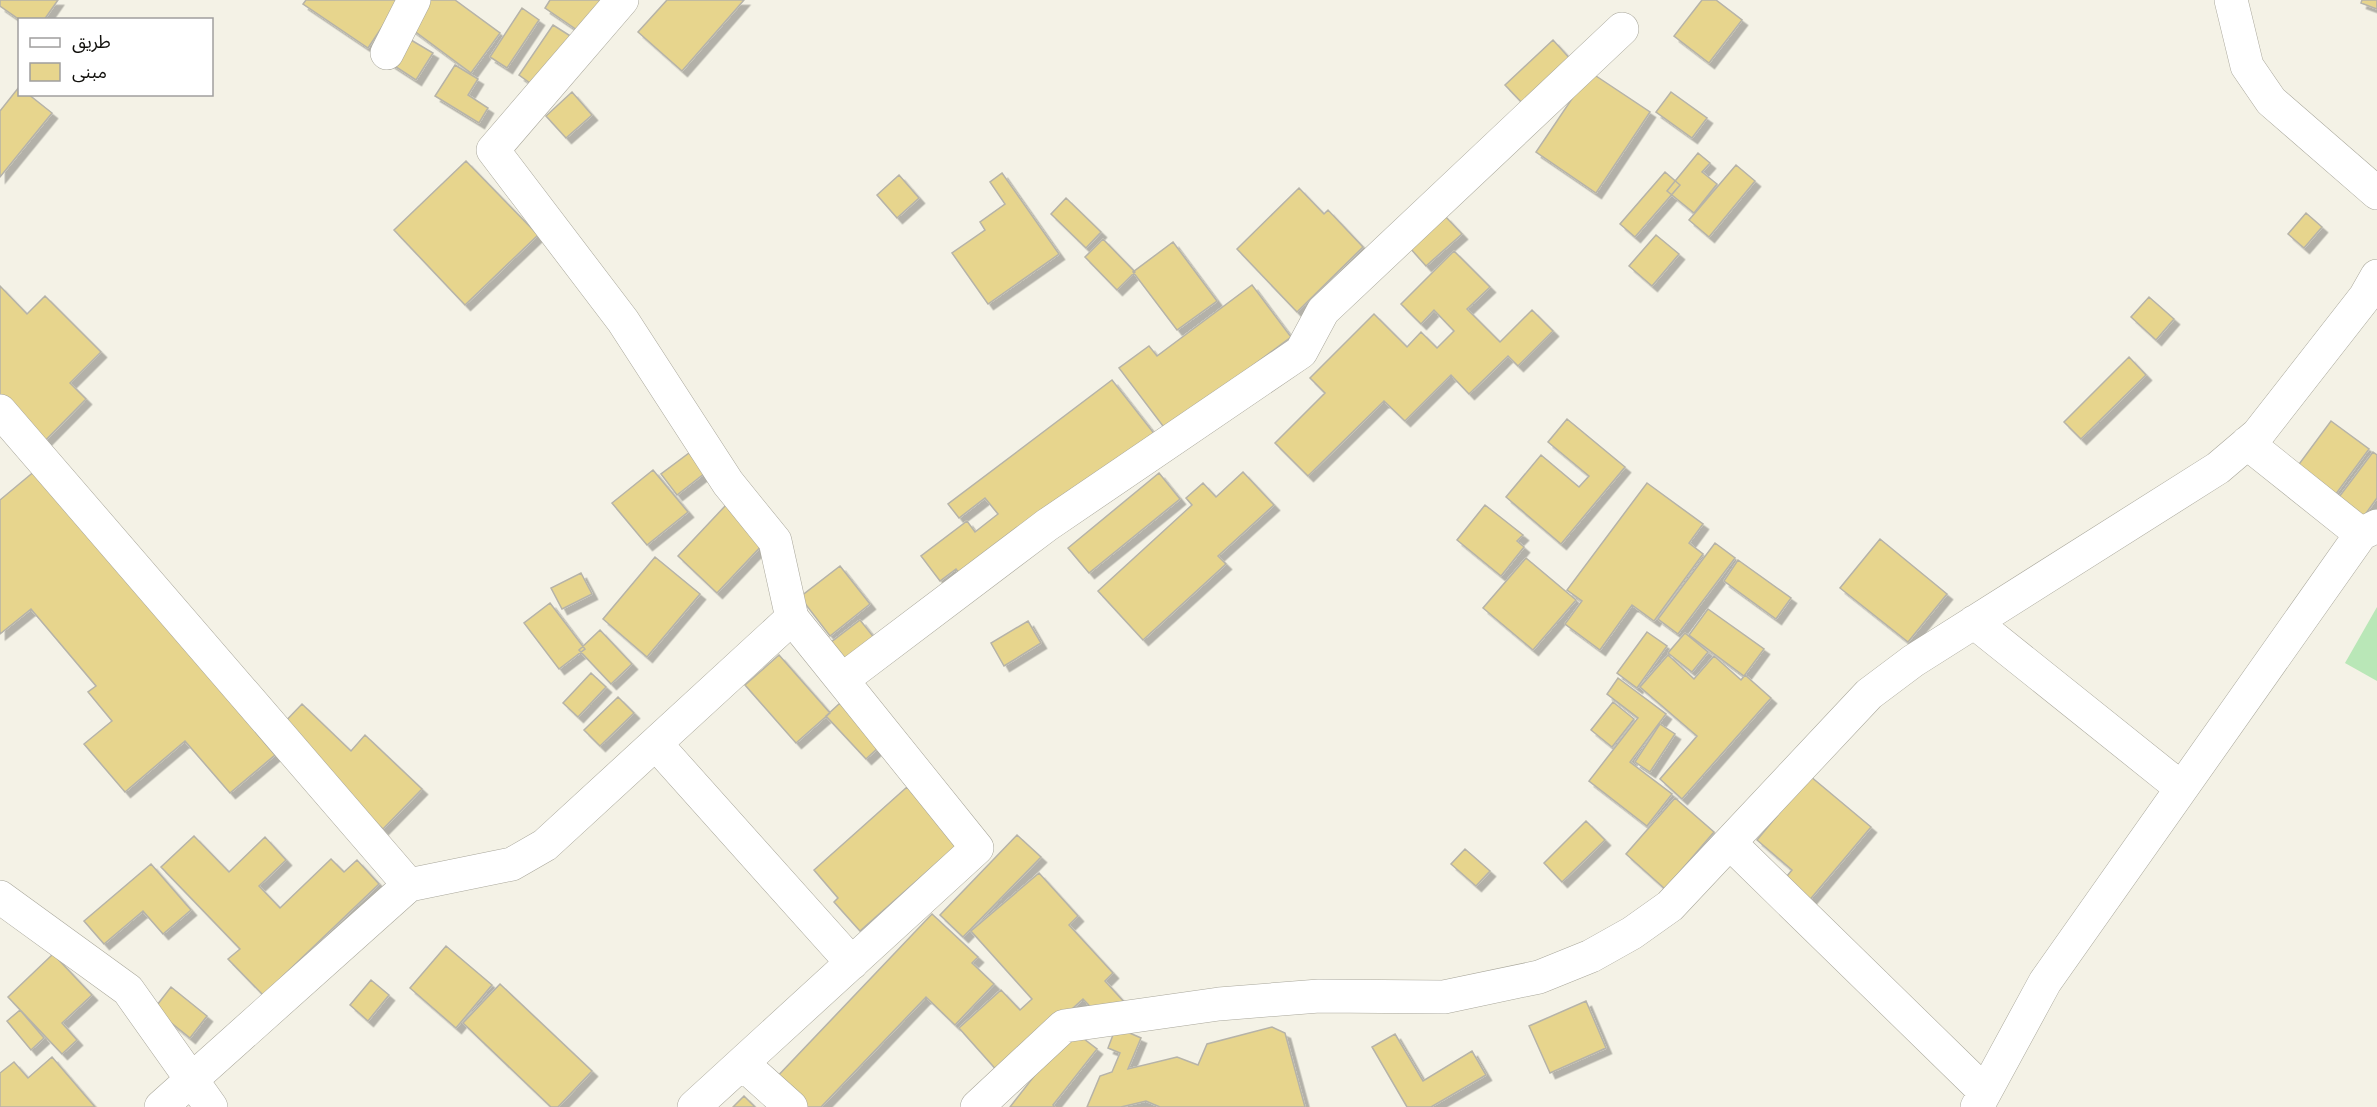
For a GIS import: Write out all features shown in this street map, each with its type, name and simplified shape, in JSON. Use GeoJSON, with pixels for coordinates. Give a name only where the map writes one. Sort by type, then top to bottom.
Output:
{"type":"FeatureCollection","features":[{"type":"Feature","properties":{"kind":"street"},"geometry":{"type":"LineString","coordinates":[[387,52],[414,0]]}},
{"type":"Feature","properties":{"kind":"street"},"geometry":{"type":"LineString","coordinates":[[622,0],[493,150],[623,321],[728,483],[774,541],[792,618],[977,848],[694,1107]]}},
{"type":"Feature","properties":{"kind":"street"},"geometry":{"type":"LineString","coordinates":[[2231,0],[2247,66],[2271,101],[2377,193]]}},
{"type":"Feature","properties":{"kind":"street"},"geometry":{"type":"LineString","coordinates":[[842,680],[1047,525],[1301,352],[1323,311],[1622,29]]}},
{"type":"Feature","properties":{"kind":"street"},"geometry":{"type":"LineString","coordinates":[[977,1107],[1064,1026],[1241,1002],[1319,996],[1444,997],[1539,977],[1591,956],[1632,933],[1670,906],[1869,694],[1974,622],[2218,468],[2247,444],[2258,434],[2358,306],[2377,276]]}},
{"type":"Feature","properties":{"kind":"street"},"geometry":{"type":"LineString","coordinates":[[0,411],[410,885]]}},
{"type":"Feature","properties":{"kind":"street"},"geometry":{"type":"LineString","coordinates":[[1730,843],[1981,1100],[2045,982],[2180,787],[2369,530],[2247,444]]}},
{"type":"Feature","properties":{"kind":"street"},"geometry":{"type":"LineString","coordinates":[[161,1107],[410,885],[512,864],[545,845],[792,618]]}},
{"type":"Feature","properties":{"kind":"street"},"geometry":{"type":"LineString","coordinates":[[1974,622],[2180,787]]}},
{"type":"Feature","properties":{"kind":"street"},"geometry":{"type":"LineString","coordinates":[[656,744],[852,963]]}},
{"type":"Feature","properties":{"kind":"street"},"geometry":{"type":"LineString","coordinates":[[0,897],[128,990],[211,1107]]}},
{"type":"Feature","properties":{"kind":"street"},"geometry":{"type":"LineString","coordinates":[[742,1063],[791,1107]]}},
{"type":"Feature","properties":{"kind":"green space"},"geometry":{"type":"Polygon","coordinates":[[[2377,607],[2377,681],[2345,663],[2377,607]]]}},
{"type":"Feature","properties":{"kind":"building"},"geometry":{"type":"Polygon","coordinates":[[[0,0],[58,0],[45,18],[18,19],[0,6],[0,0]]]}},
{"type":"Feature","properties":{"kind":"building"},"geometry":{"type":"Polygon","coordinates":[[[306,0],[400,0],[368,48],[303,4],[306,0]]]}},
{"type":"Feature","properties":{"kind":"building"},"geometry":{"type":"Polygon","coordinates":[[[429,0],[455,0],[500,33],[471,73],[409,27],[429,0]]]}},
{"type":"Feature","properties":{"kind":"building"},"geometry":{"type":"Polygon","coordinates":[[[550,0],[601,0],[580,32],[545,8],[550,0]]]}},
{"type":"Feature","properties":{"kind":"building"},"geometry":{"type":"Polygon","coordinates":[[[667,0],[744,0],[682,71],[638,32],[667,0]]]}},
{"type":"Feature","properties":{"kind":"building"},"geometry":{"type":"Polygon","coordinates":[[[1702,0],[1716,0],[1742,20],[1709,63],[1674,36],[1702,0]]]}},
{"type":"Feature","properties":{"kind":"building"},"geometry":{"type":"Polygon","coordinates":[[[2362,0],[2377,0],[2377,9],[2361,3],[2362,0]]]}},
{"type":"Feature","properties":{"kind":"building"},"geometry":{"type":"Polygon","coordinates":[[[522,8],[539,20],[507,68],[490,57],[522,8]]]}},
{"type":"Feature","properties":{"kind":"building"},"geometry":{"type":"Polygon","coordinates":[[[553,25],[572,37],[537,88],[519,75],[553,25]]]}},
{"type":"Feature","properties":{"kind":"building"},"geometry":{"type":"Polygon","coordinates":[[[406,37],[433,53],[416,80],[390,63],[406,37]]]}},
{"type":"Feature","properties":{"kind":"building"},"geometry":{"type":"Polygon","coordinates":[[[1553,40],[1573,62],[1525,106],[1505,85],[1553,40]]]}},
{"type":"Feature","properties":{"kind":"building"},"geometry":{"type":"Polygon","coordinates":[[[455,65],[478,79],[468,95],[488,108],[479,123],[435,96],[455,65]]]}},
{"type":"Feature","properties":{"kind":"building"},"geometry":{"type":"Polygon","coordinates":[[[1590,72],[1650,112],[1596,193],[1536,152],[1590,72]]]}},
{"type":"Feature","properties":{"kind":"building"},"geometry":{"type":"Polygon","coordinates":[[[18,88],[18,96],[31,96],[52,113],[0,177],[0,111],[18,88]]]}},
{"type":"Feature","properties":{"kind":"building"},"geometry":{"type":"Polygon","coordinates":[[[572,92],[592,115],[566,138],[546,116],[572,92]]]}},
{"type":"Feature","properties":{"kind":"building"},"geometry":{"type":"Polygon","coordinates":[[[1671,92],[1707,118],[1692,138],[1656,112],[1671,92]]]}},
{"type":"Feature","properties":{"kind":"building"},"geometry":{"type":"Polygon","coordinates":[[[1698,153],[1710,163],[1702,172],[1717,184],[1694,213],[1667,191],[1698,153]]]}},
{"type":"Feature","properties":{"kind":"building"},"geometry":{"type":"Polygon","coordinates":[[[466,161],[538,235],[465,305],[394,230],[466,161]]]}},
{"type":"Feature","properties":{"kind":"building"},"geometry":{"type":"Polygon","coordinates":[[[1736,165],[1755,181],[1709,237],[1689,220],[1736,165]]]}},
{"type":"Feature","properties":{"kind":"building"},"geometry":{"type":"Polygon","coordinates":[[[1665,172],[1680,185],[1635,237],[1620,224],[1665,172]]]}},
{"type":"Feature","properties":{"kind":"building"},"geometry":{"type":"Polygon","coordinates":[[[1002,173],[1059,254],[988,304],[952,253],[985,230],[980,222],[1005,204],[990,182],[1002,173]]]}},
{"type":"Feature","properties":{"kind":"building"},"geometry":{"type":"Polygon","coordinates":[[[899,175],[919,198],[897,218],[877,195],[899,175]]]}},
{"type":"Feature","properties":{"kind":"building"},"geometry":{"type":"Polygon","coordinates":[[[1299,188],[1324,214],[1328,210],[1363,247],[1297,312],[1237,249],[1299,188]]]}},
{"type":"Feature","properties":{"kind":"building"},"geometry":{"type":"Polygon","coordinates":[[[1066,198],[1101,232],[1086,248],[1051,214],[1066,198]]]}},
{"type":"Feature","properties":{"kind":"building"},"geometry":{"type":"Polygon","coordinates":[[[2306,213],[2322,227],[2304,248],[2288,234],[2306,213]]]}},
{"type":"Feature","properties":{"kind":"building"},"geometry":{"type":"Polygon","coordinates":[[[1445,216],[1462,234],[1426,266],[1410,248],[1445,216]]]}},
{"type":"Feature","properties":{"kind":"building"},"geometry":{"type":"Polygon","coordinates":[[[1656,235],[1679,254],[1652,286],[1629,266],[1656,235]]]}},
{"type":"Feature","properties":{"kind":"building"},"geometry":{"type":"Polygon","coordinates":[[[1103,239],[1135,272],[1117,290],[1085,257],[1103,239]]]}},
{"type":"Feature","properties":{"kind":"building"},"geometry":{"type":"Polygon","coordinates":[[[1173,242],[1217,301],[1177,330],[1133,272],[1173,242]]]}},
{"type":"Feature","properties":{"kind":"building"},"geometry":{"type":"Polygon","coordinates":[[[1454,251],[1490,287],[1467,309],[1500,342],[1532,310],[1553,331],[1518,366],[1508,356],[1469,394],[1451,375],[1405,421],[1384,401],[1308,476],[1275,443],[1325,393],[1310,378],[1374,314],[1407,347],[1421,332],[1437,348],[1454,331],[1434,310],[1421,324],[1401,304],[1454,251]]]}},
{"type":"Feature","properties":{"kind":"building"},"geometry":{"type":"Polygon","coordinates":[[[1252,285],[1291,337],[1166,430],[1119,368],[1149,346],[1157,356],[1252,285]]]}},
{"type":"Feature","properties":{"kind":"building"},"geometry":{"type":"Polygon","coordinates":[[[0,286],[27,314],[45,296],[101,352],[70,383],[86,399],[34,452],[0,418],[0,286]]]}},
{"type":"Feature","properties":{"kind":"building"},"geometry":{"type":"Polygon","coordinates":[[[2149,297],[2174,319],[2156,340],[2131,317],[2149,297]]]}},
{"type":"Feature","properties":{"kind":"building"},"geometry":{"type":"Polygon","coordinates":[[[2129,357],[2146,375],[2081,439],[2064,422],[2129,357]]]}},
{"type":"Feature","properties":{"kind":"building"},"geometry":{"type":"Polygon","coordinates":[[[1112,380],[1156,436],[959,573],[956,569],[940,581],[921,556],[967,521],[975,532],[998,514],[985,498],[959,518],[948,504],[1112,380]]]}},
{"type":"Feature","properties":{"kind":"building"},"geometry":{"type":"Polygon","coordinates":[[[1567,419],[1625,467],[1561,544],[1506,497],[1541,455],[1579,487],[1589,476],[1548,442],[1567,419]]]}},
{"type":"Feature","properties":{"kind":"building"},"geometry":{"type":"Polygon","coordinates":[[[2331,421],[2369,449],[2330,502],[2291,475],[2331,421]]]}},
{"type":"Feature","properties":{"kind":"building"},"geometry":{"type":"Polygon","coordinates":[[[2373,452],[2377,455],[2377,498],[2359,523],[2333,505],[2373,452]]]}},
{"type":"Feature","properties":{"kind":"building"},"geometry":{"type":"Polygon","coordinates":[[[689,453],[705,473],[677,495],[661,474],[689,453]]]}},
{"type":"Feature","properties":{"kind":"building"},"geometry":{"type":"Polygon","coordinates":[[[36,470],[275,755],[230,793],[185,741],[125,792],[84,744],[112,721],[88,692],[96,686],[31,609],[0,634],[0,500],[36,470]]]}},
{"type":"Feature","properties":{"kind":"building"},"geometry":{"type":"Polygon","coordinates":[[[653,470],[688,512],[647,545],[612,503],[653,470]]]}},
{"type":"Feature","properties":{"kind":"building"},"geometry":{"type":"Polygon","coordinates":[[[1243,472],[1274,505],[1218,556],[1226,564],[1143,640],[1098,591],[1192,505],[1186,498],[1203,483],[1216,497],[1243,472]]]}},
{"type":"Feature","properties":{"kind":"building"},"geometry":{"type":"Polygon","coordinates":[[[1159,473],[1180,499],[1089,573],[1068,548],[1159,473]]]}},
{"type":"Feature","properties":{"kind":"building"},"geometry":{"type":"Polygon","coordinates":[[[1647,483],[1703,524],[1689,543],[1703,554],[1654,621],[1632,605],[1600,650],[1565,624],[1582,601],[1567,590],[1647,483]]]}},
{"type":"Feature","properties":{"kind":"building"},"geometry":{"type":"Polygon","coordinates":[[[726,505],[765,542],[717,593],[678,556],[726,505]]]}},
{"type":"Feature","properties":{"kind":"building"},"geometry":{"type":"Polygon","coordinates":[[[1485,505],[1523,535],[1517,541],[1524,547],[1501,576],[1457,540],[1485,505]]]}},
{"type":"Feature","properties":{"kind":"building"},"geometry":{"type":"Polygon","coordinates":[[[1880,539],[1947,594],[1908,642],[1840,588],[1880,539]]]}},
{"type":"Feature","properties":{"kind":"building"},"geometry":{"type":"Polygon","coordinates":[[[1715,543],[1735,558],[1678,634],[1658,619],[1715,543]]]}},
{"type":"Feature","properties":{"kind":"building"},"geometry":{"type":"Polygon","coordinates":[[[655,557],[700,594],[647,657],[603,619],[655,557]]]}},
{"type":"Feature","properties":{"kind":"building"},"geometry":{"type":"Polygon","coordinates":[[[1526,558],[1576,600],[1533,650],[1483,608],[1526,558]]]}},
{"type":"Feature","properties":{"kind":"building"},"geometry":{"type":"Polygon","coordinates":[[[1738,560],[1791,598],[1776,619],[1724,581],[1738,560]]]}},
{"type":"Feature","properties":{"kind":"building"},"geometry":{"type":"Polygon","coordinates":[[[840,566],[870,604],[830,636],[800,597],[840,566]]]}},
{"type":"Feature","properties":{"kind":"building"},"geometry":{"type":"Polygon","coordinates":[[[581,573],[592,594],[562,609],[551,588],[581,573]]]}},
{"type":"Feature","properties":{"kind":"building"},"geometry":{"type":"Polygon","coordinates":[[[550,603],[585,649],[559,669],[524,623],[550,603]]]}},
{"type":"Feature","properties":{"kind":"building"},"geometry":{"type":"Polygon","coordinates":[[[1708,609],[1764,649],[1744,676],[1689,635],[1708,609]]]}},
{"type":"Feature","properties":{"kind":"building"},"geometry":{"type":"Polygon","coordinates":[[[860,620],[876,640],[846,663],[830,643],[860,620]]]}},
{"type":"Feature","properties":{"kind":"building"},"geometry":{"type":"Polygon","coordinates":[[[1028,621],[1041,643],[1004,666],[991,643],[1028,621]]]}},
{"type":"Feature","properties":{"kind":"building"},"geometry":{"type":"Polygon","coordinates":[[[600,630],[632,664],[611,684],[579,650],[600,630]]]}},
{"type":"Feature","properties":{"kind":"building"},"geometry":{"type":"Polygon","coordinates":[[[1647,632],[1667,646],[1637,688],[1617,673],[1647,632]]]}},
{"type":"Feature","properties":{"kind":"building"},"geometry":{"type":"Polygon","coordinates":[[[1685,633],[1708,652],[1692,672],[1668,653],[1685,633]]]}},
{"type":"Feature","properties":{"kind":"building"},"geometry":{"type":"Polygon","coordinates":[[[779,655],[830,713],[796,743],[745,685],[779,655]]]}},
{"type":"Feature","properties":{"kind":"building"},"geometry":{"type":"Polygon","coordinates":[[[1668,655],[1694,679],[1714,656],[1741,680],[1745,675],[1771,698],[1682,799],[1660,779],[1697,736],[1640,687],[1668,655]]]}},
{"type":"Feature","properties":{"kind":"building"},"geometry":{"type":"Polygon","coordinates":[[[591,673],[606,687],[578,717],[563,703],[591,673]]]}},
{"type":"Feature","properties":{"kind":"building"},"geometry":{"type":"Polygon","coordinates":[[[1618,678],[1666,714],[1630,762],[1672,794],[1647,826],[1589,781],[1638,718],[1607,694],[1618,678]]]}},
{"type":"Feature","properties":{"kind":"building"},"geometry":{"type":"Polygon","coordinates":[[[618,697],[634,713],[600,746],[584,730],[618,697]]]}},
{"type":"Feature","properties":{"kind":"building"},"geometry":{"type":"Polygon","coordinates":[[[1613,702],[1634,719],[1612,747],[1591,730],[1613,702]]]}},
{"type":"Feature","properties":{"kind":"building"},"geometry":{"type":"Polygon","coordinates":[[[840,703],[880,746],[866,759],[826,716],[840,703]]]}},
{"type":"Feature","properties":{"kind":"building"},"geometry":{"type":"Polygon","coordinates":[[[302,704],[351,751],[365,735],[422,789],[383,829],[278,729],[302,704]]]}},
{"type":"Feature","properties":{"kind":"building"},"geometry":{"type":"Polygon","coordinates":[[[1660,724],[1675,734],[1650,772],[1635,762],[1660,724]]]}},
{"type":"Feature","properties":{"kind":"building"},"geometry":{"type":"Polygon","coordinates":[[[1810,776],[1871,827],[1797,915],[1772,894],[1792,870],[1757,840],[1810,776]]]}},
{"type":"Feature","properties":{"kind":"building"},"geometry":{"type":"Polygon","coordinates":[[[907,787],[958,844],[860,931],[834,902],[838,898],[814,870],[907,787]]]}},
{"type":"Feature","properties":{"kind":"building"},"geometry":{"type":"Polygon","coordinates":[[[1675,798],[1714,832],[1665,889],[1626,854],[1675,798]]]}},
{"type":"Feature","properties":{"kind":"building"},"geometry":{"type":"Polygon","coordinates":[[[1586,821],[1605,840],[1562,882],[1544,863],[1586,821]]]}},
{"type":"Feature","properties":{"kind":"building"},"geometry":{"type":"Polygon","coordinates":[[[1017,835],[1041,857],[963,937],[940,915],[1017,835]]]}},
{"type":"Feature","properties":{"kind":"building"},"geometry":{"type":"Polygon","coordinates":[[[194,836],[229,872],[265,837],[286,860],[259,886],[280,908],[331,859],[344,872],[357,860],[379,884],[263,995],[228,959],[240,949],[161,867],[194,836]]]}},
{"type":"Feature","properties":{"kind":"building"},"geometry":{"type":"Polygon","coordinates":[[[1465,849],[1490,871],[1476,886],[1451,864],[1465,849]]]}},
{"type":"Feature","properties":{"kind":"building"},"geometry":{"type":"Polygon","coordinates":[[[151,864],[191,910],[163,934],[143,911],[104,944],[84,921],[151,864]]]}},
{"type":"Feature","properties":{"kind":"building"},"geometry":{"type":"Polygon","coordinates":[[[1039,873],[1078,916],[1069,925],[1113,973],[1105,981],[1125,1003],[1104,1021],[1083,999],[1000,1074],[959,1028],[1001,990],[1020,1010],[1032,999],[971,931],[1039,873]]]}},
{"type":"Feature","properties":{"kind":"building"},"geometry":{"type":"Polygon","coordinates":[[[932,914],[978,957],[972,963],[994,984],[955,1025],[926,997],[821,1107],[801,1107],[773,1081],[932,914]]]}},
{"type":"Feature","properties":{"kind":"building"},"geometry":{"type":"Polygon","coordinates":[[[446,946],[492,985],[456,1028],[410,988],[446,946]]]}},
{"type":"Feature","properties":{"kind":"building"},"geometry":{"type":"Polygon","coordinates":[[[53,954],[92,995],[62,1023],[77,1040],[62,1054],[8,997],[53,954]]]}},
{"type":"Feature","properties":{"kind":"building"},"geometry":{"type":"Polygon","coordinates":[[[371,980],[389,995],[368,1021],[350,1005],[371,980]]]}},
{"type":"Feature","properties":{"kind":"building"},"geometry":{"type":"Polygon","coordinates":[[[500,984],[592,1071],[558,1107],[551,1107],[463,1023],[500,984]]]}},
{"type":"Feature","properties":{"kind":"building"},"geometry":{"type":"Polygon","coordinates":[[[171,987],[207,1016],[190,1038],[154,1009],[171,987]]]}},
{"type":"Feature","properties":{"kind":"building"},"geometry":{"type":"Polygon","coordinates":[[[1586,1001],[1606,1048],[1550,1073],[1529,1026],[1586,1001]]]}},
{"type":"Feature","properties":{"kind":"building"},"geometry":{"type":"Polygon","coordinates":[[[20,1010],[44,1038],[31,1050],[7,1021],[20,1010]]]}},
{"type":"Feature","properties":{"kind":"building"},"geometry":{"type":"Polygon","coordinates":[[[1116,1027],[1141,1038],[1128,1069],[1177,1057],[1198,1065],[1207,1044],[1272,1027],[1285,1033],[1305,1107],[1160,1107],[1146,1101],[1121,1107],[1087,1107],[1100,1076],[1112,1072],[1120,1053],[1108,1048],[1116,1027]]]}},
{"type":"Feature","properties":{"kind":"building"},"geometry":{"type":"Polygon","coordinates":[[[1071,1029],[1097,1049],[1053,1105],[1055,1107],[1010,1107],[1071,1029]]]}},
{"type":"Feature","properties":{"kind":"building"},"geometry":{"type":"Polygon","coordinates":[[[1395,1034],[1423,1081],[1472,1051],[1486,1075],[1431,1107],[1407,1107],[1372,1047],[1395,1034]]]}},
{"type":"Feature","properties":{"kind":"building"},"geometry":{"type":"Polygon","coordinates":[[[52,1057],[95,1107],[0,1107],[0,1073],[14,1062],[28,1078],[52,1057]]]}},
{"type":"Feature","properties":{"kind":"building"},"geometry":{"type":"Polygon","coordinates":[[[744,1096],[755,1107],[733,1107],[744,1096]]]}}]}
